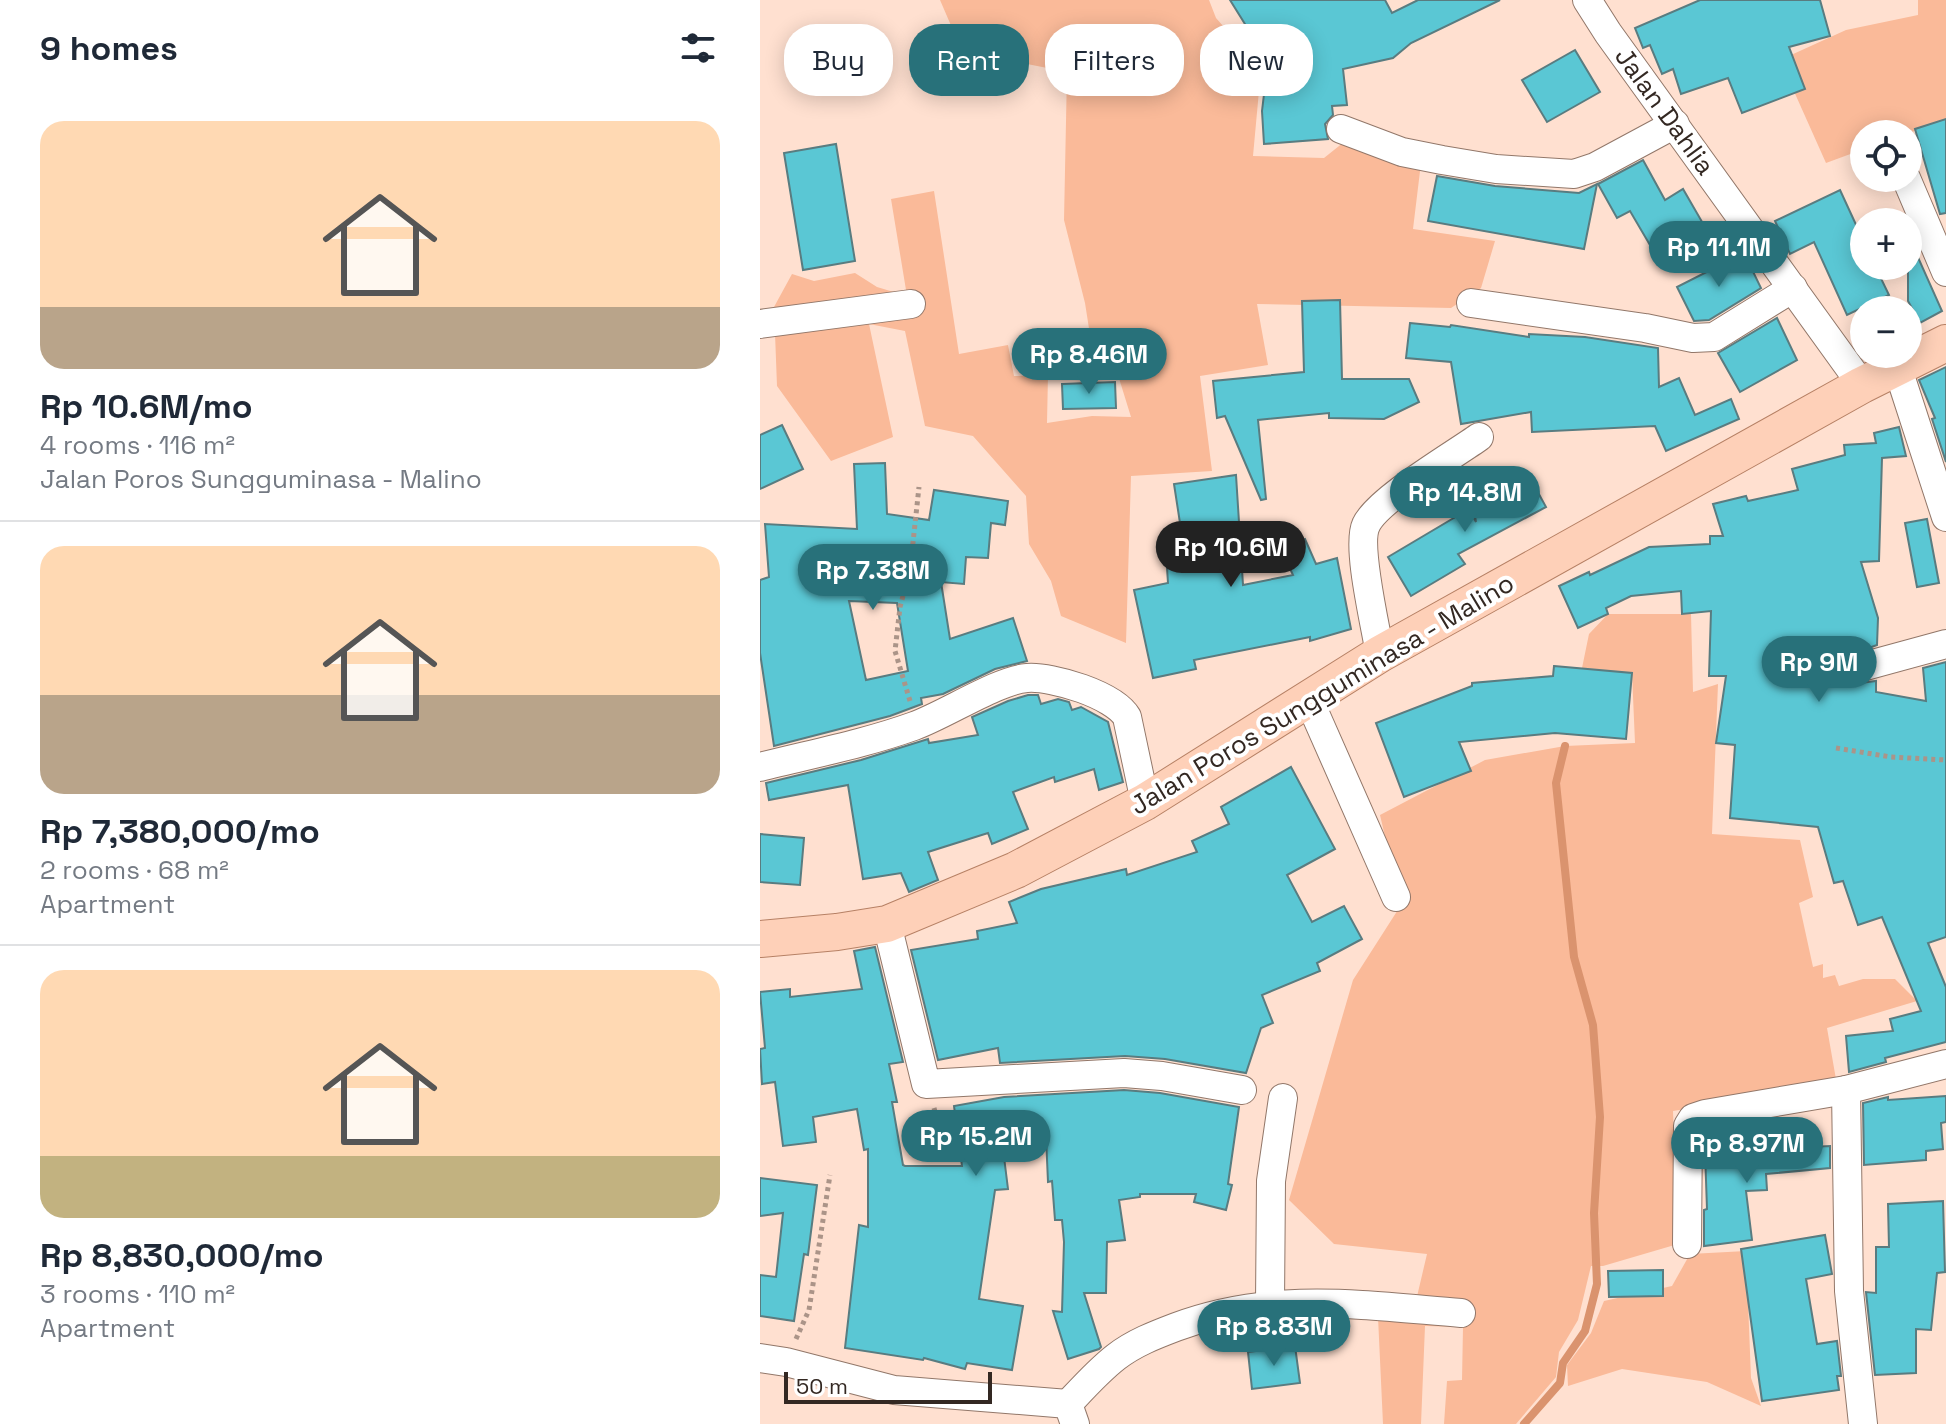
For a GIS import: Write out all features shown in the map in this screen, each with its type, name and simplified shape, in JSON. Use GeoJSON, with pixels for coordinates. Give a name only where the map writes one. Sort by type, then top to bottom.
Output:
{"type":"FeatureCollection","features":[{"type":"Feature","properties":{"kind":"main road","name":"Jalan Poros Sungguminasa - Malino"},"geometry":{"type":"LineString","coordinates":[[1922,354],[1946,343]]}},
{"type":"Feature","properties":{"kind":"main road","name":"Jalan Poros Sungguminasa - Malino"},"geometry":{"type":"LineString","coordinates":[[760,939],[887,924],[1016,870],[1145,802],[1380,654],[1893,368]]}},
{"type":"Feature","properties":{"kind":"street","name":"Jalan Dahlia"},"geometry":{"type":"LineString","coordinates":[[1599,18],[1862,385]]}},
{"type":"Feature","properties":{"kind":"street"},"geometry":{"type":"LineString","coordinates":[[1341,129],[1402,152],[1496,169],[1574,174],[1595,167],[1675,124]]}},
{"type":"Feature","properties":{"kind":"street"},"geometry":{"type":"LineString","coordinates":[[1912,192],[1946,272]]}},
{"type":"Feature","properties":{"kind":"street"},"geometry":{"type":"LineString","coordinates":[[1471,303],[1702,339],[1714,337],[1793,288]]}},
{"type":"Feature","properties":{"kind":"street"},"geometry":{"type":"LineString","coordinates":[[760,324],[911,304]]}},
{"type":"Feature","properties":{"kind":"street"},"geometry":{"type":"LineString","coordinates":[[1898,368],[1946,517]]}},
{"type":"Feature","properties":{"kind":"street"},"geometry":{"type":"LineString","coordinates":[[1380,654],[1363,549],[1365,525],[1383,504],[1479,437]]}},
{"type":"Feature","properties":{"kind":"street"},"geometry":{"type":"LineString","coordinates":[[1858,668],[1946,644]]}},
{"type":"Feature","properties":{"kind":"street"},"geometry":{"type":"LineString","coordinates":[[760,767],[917,725],[1025,678],[1055,682],[1085,691],[1111,700],[1121,708],[1127,717],[1145,802]]}},
{"type":"Feature","properties":{"kind":"street"},"geometry":{"type":"LineString","coordinates":[[1309,700],[1396,897]]}},
{"type":"Feature","properties":{"kind":"street"},"geometry":{"type":"LineString","coordinates":[[887,924],[926,1084],[1124,1073],[1162,1076],[1242,1090]]}},
{"type":"Feature","properties":{"kind":"street"},"geometry":{"type":"LineString","coordinates":[[1687,1244],[1688,1126],[1693,1118],[1846,1090],[1946,1064]]}},
{"type":"Feature","properties":{"kind":"street"},"geometry":{"type":"LineString","coordinates":[[1846,1090],[1849,1291],[1863,1424]]}},
{"type":"Feature","properties":{"kind":"street"},"geometry":{"type":"LineString","coordinates":[[1270,1304],[1271,1181],[1283,1098]]}},
{"type":"Feature","properties":{"kind":"street"},"geometry":{"type":"LineString","coordinates":[[773,1360],[894,1390],[1071,1414],[1117,1356],[1139,1342],[1199,1318],[1270,1304],[1333,1302],[1461,1313]]}},
{"type":"Feature","properties":{"kind":"path"},"geometry":{"type":"LineString","coordinates":[[917,725],[895,651],[900,607],[910,570],[919,487]]}},
{"type":"Feature","properties":{"kind":"path"},"geometry":{"type":"LineString","coordinates":[[1836,748],[1891,757],[1946,760]]}},
{"type":"Feature","properties":{"kind":"path"},"geometry":{"type":"LineString","coordinates":[[926,1084],[945,1148]]}},
{"type":"Feature","properties":{"kind":"path"},"geometry":{"type":"LineString","coordinates":[[773,1360],[809,1310],[830,1175]]}},
{"type":"Feature","properties":{"kind":"shaded area"},"geometry":{"type":"Polygon","coordinates":[[[940,0],[1209,0],[1221,24],[1200,24],[1200,96],[1259,96],[1253,156],[1324,158],[1359,130],[1421,163],[1413,229],[1495,241],[1481,288],[1451,308],[1257,304],[1268,365],[1200,376],[1212,471],[1131,476],[1126,643],[1061,616],[1051,581],[1029,544],[1026,496],[973,436],[925,426],[905,331],[869,324],[893,437],[831,461],[777,386],[774,307],[792,274],[814,281],[855,273],[877,287],[907,296],[891,199],[934,191],[959,354],[1008,345],[1014,376],[1048,375],[1047,423],[1092,416],[1131,417],[1118,375],[1096,373],[1085,303],[1064,220],[1067,96],[1184,96],[1184,24],[1045,24],[1045,68],[1029,64],[1029,24],[950,24],[940,0]]]}},
{"type":"Feature","properties":{"kind":"shaded area"},"geometry":{"type":"Polygon","coordinates":[[[1918,0],[1946,0],[1946,120],[1922,128],[1922,120],[1850,120],[1850,154],[1826,163],[1780,60],[1846,30],[1918,15],[1918,0]]]}},
{"type":"Feature","properties":{"kind":"shaded area"},"geometry":{"type":"Polygon","coordinates":[[[1608,614],[1691,614],[1693,692],[1718,684],[1712,834],[1800,840],[1813,897],[1799,903],[1813,967],[1823,964],[1823,978],[1835,975],[1839,986],[1863,979],[1895,979],[1917,1001],[1827,1028],[1837,1085],[1673,1111],[1678,1244],[1603,1266],[1591,1266],[1578,1320],[1559,1352],[1556,1377],[1516,1424],[1444,1424],[1447,1381],[1462,1380],[1463,1327],[1425,1326],[1421,1424],[1383,1424],[1378,1317],[1411,1322],[1427,1254],[1334,1244],[1289,1200],[1353,980],[1401,905],[1380,815],[1485,760],[1565,746],[1635,743],[1632,673],[1582,668],[1589,634],[1608,614]]]}},
{"type":"Feature","properties":{"kind":"shaded area"},"geometry":{"type":"Polygon","coordinates":[[[1746,1251],[1751,1378],[1761,1406],[1707,1382],[1622,1369],[1568,1386],[1567,1365],[1591,1333],[1604,1301],[1672,1286],[1690,1254],[1746,1251]]]}},
{"type":"Feature","properties":{"kind":"building"},"geometry":{"type":"Polygon","coordinates":[[[1230,0],[1385,0],[1392,13],[1418,0],[1500,0],[1411,43],[1393,58],[1343,69],[1347,105],[1332,106],[1333,115],[1325,124],[1328,139],[1264,144],[1264,96],[1313,96],[1313,24],[1245,24],[1230,0]]]}},
{"type":"Feature","properties":{"kind":"building"},"geometry":{"type":"Polygon","coordinates":[[[1700,0],[1820,0],[1830,36],[1789,47],[1805,89],[1742,113],[1728,78],[1681,94],[1673,69],[1662,74],[1650,45],[1643,48],[1635,28],[1700,0]]]}},
{"type":"Feature","properties":{"kind":"building"},"geometry":{"type":"Polygon","coordinates":[[[1575,50],[1600,92],[1547,122],[1522,80],[1575,50]]]}},
{"type":"Feature","properties":{"kind":"building"},"geometry":{"type":"Polygon","coordinates":[[[1946,119],[1946,213],[1940,214],[1922,153],[1922,127],[1946,119]]]}},
{"type":"Feature","properties":{"kind":"building"},"geometry":{"type":"Polygon","coordinates":[[[836,144],[855,261],[803,270],[784,153],[836,144]]]}},
{"type":"Feature","properties":{"kind":"building"},"geometry":{"type":"Polygon","coordinates":[[[1643,160],[1665,200],[1683,189],[1705,227],[1660,252],[1657,245],[1657,257],[1630,211],[1617,218],[1598,184],[1643,160]]]}},
{"type":"Feature","properties":{"kind":"building"},"geometry":{"type":"Polygon","coordinates":[[[1437,176],[1495,186],[1579,193],[1597,184],[1584,249],[1428,221],[1437,176]]]}},
{"type":"Feature","properties":{"kind":"building"},"geometry":{"type":"Polygon","coordinates":[[[1840,190],[1850,212],[1850,280],[1882,280],[1889,295],[1850,296],[1850,314],[1847,315],[1814,242],[1790,254],[1775,221],[1840,190]]]}},
{"type":"Feature","properties":{"kind":"building"},"geometry":{"type":"Polygon","coordinates":[[[1744,253],[1761,288],[1709,320],[1694,321],[1677,287],[1744,253]]]}},
{"type":"Feature","properties":{"kind":"building"},"geometry":{"type":"Polygon","coordinates":[[[1922,266],[1942,311],[1922,322],[1922,296],[1908,296],[1908,280],[1922,280],[1922,266]]]}},
{"type":"Feature","properties":{"kind":"building"},"geometry":{"type":"Polygon","coordinates":[[[1340,300],[1342,379],[1409,379],[1419,402],[1384,419],[1329,418],[1329,413],[1258,420],[1266,499],[1261,500],[1225,416],[1217,418],[1213,381],[1304,372],[1302,301],[1340,300]]]}},
{"type":"Feature","properties":{"kind":"building"},"geometry":{"type":"Polygon","coordinates":[[[1777,318],[1797,360],[1740,392],[1718,353],[1777,318]]]}},
{"type":"Feature","properties":{"kind":"building"},"geometry":{"type":"Polygon","coordinates":[[[1410,323],[1451,325],[1529,337],[1529,334],[1585,337],[1658,348],[1659,387],[1679,378],[1695,415],[1731,399],[1739,419],[1666,451],[1655,426],[1532,432],[1531,412],[1461,424],[1451,362],[1406,358],[1410,323]]]}},
{"type":"Feature","properties":{"kind":"building"},"geometry":{"type":"Polygon","coordinates":[[[1946,367],[1946,462],[1932,419],[1935,418],[1919,380],[1946,367]]]}},
{"type":"Feature","properties":{"kind":"building"},"geometry":{"type":"Polygon","coordinates":[[[1115,382],[1116,408],[1063,409],[1062,384],[1115,382]]]}},
{"type":"Feature","properties":{"kind":"building"},"geometry":{"type":"Polygon","coordinates":[[[782,425],[803,469],[760,489],[760,435],[782,425]]]}},
{"type":"Feature","properties":{"kind":"building"},"geometry":{"type":"Polygon","coordinates":[[[1899,427],[1906,456],[1882,458],[1879,561],[1861,562],[1878,618],[1877,645],[1847,656],[1842,663],[1842,672],[1853,684],[1876,681],[1876,692],[1926,701],[1923,668],[1946,662],[1946,937],[1928,943],[1946,987],[1946,1042],[1885,1058],[1886,1062],[1849,1072],[1846,1036],[1893,1031],[1890,1019],[1921,1011],[1882,917],[1858,925],[1843,881],[1834,883],[1818,827],[1730,818],[1735,745],[1716,743],[1726,676],[1709,676],[1711,611],[1682,614],[1681,591],[1631,596],[1606,608],[1608,614],[1578,628],[1559,586],[1649,547],[1710,544],[1710,536],[1723,536],[1713,504],[1746,496],[1748,501],[1798,490],[1792,469],[1845,455],[1844,445],[1876,443],[1874,433],[1899,427]]]}},
{"type":"Feature","properties":{"kind":"building"},"geometry":{"type":"Polygon","coordinates":[[[885,463],[887,514],[929,520],[934,490],[1008,501],[1005,525],[991,523],[988,558],[966,557],[964,584],[941,582],[950,639],[1013,618],[1027,661],[995,669],[943,694],[921,698],[922,704],[890,716],[774,746],[760,653],[760,580],[769,577],[765,524],[857,529],[854,464],[885,463]],[[849,601],[866,680],[908,671],[897,603],[849,601]]]}},
{"type":"Feature","properties":{"kind":"building"},"geometry":{"type":"Polygon","coordinates":[[[1528,474],[1546,507],[1458,554],[1465,564],[1411,596],[1388,557],[1469,509],[1476,522],[1473,503],[1528,474]]]}},
{"type":"Feature","properties":{"kind":"building"},"geometry":{"type":"Polygon","coordinates":[[[1236,475],[1243,585],[1293,575],[1281,549],[1305,539],[1316,564],[1337,558],[1351,629],[1310,641],[1310,637],[1194,660],[1196,669],[1153,678],[1134,590],[1168,583],[1165,537],[1182,536],[1174,484],[1236,475]]]}},
{"type":"Feature","properties":{"kind":"building"},"geometry":{"type":"Polygon","coordinates":[[[1927,519],[1939,583],[1917,587],[1905,523],[1927,519]]]}},
{"type":"Feature","properties":{"kind":"building"},"geometry":{"type":"Polygon","coordinates":[[[1554,666],[1632,673],[1626,739],[1555,733],[1459,742],[1471,771],[1404,797],[1376,723],[1472,686],[1472,683],[1553,676],[1554,666]]]}},
{"type":"Feature","properties":{"kind":"building"},"geometry":{"type":"Polygon","coordinates":[[[1028,695],[1038,695],[1041,704],[1058,699],[1069,702],[1072,710],[1081,707],[1108,722],[1123,782],[1099,790],[1094,769],[1055,782],[1054,777],[1013,792],[1028,829],[992,844],[988,833],[928,852],[938,880],[909,892],[901,873],[863,879],[848,785],[769,800],[766,783],[861,760],[928,739],[929,743],[978,735],[972,717],[1028,695]]]}},
{"type":"Feature","properties":{"kind":"building"},"geometry":{"type":"Polygon","coordinates":[[[1291,767],[1335,849],[1287,875],[1312,922],[1344,906],[1362,939],[1317,963],[1320,971],[1262,995],[1273,1023],[1261,1028],[1246,1073],[1165,1059],[1125,1056],[1000,1063],[998,1048],[938,1060],[911,950],[978,939],[977,931],[1017,923],[1009,902],[1041,889],[1126,869],[1127,875],[1197,852],[1192,841],[1229,824],[1221,807],[1291,767]]]}},
{"type":"Feature","properties":{"kind":"building"},"geometry":{"type":"Polygon","coordinates":[[[760,834],[804,838],[800,885],[760,882],[760,834]]]}},
{"type":"Feature","properties":{"kind":"building"},"geometry":{"type":"Polygon","coordinates":[[[875,947],[903,1062],[889,1064],[897,1102],[892,1102],[905,1166],[962,1166],[954,1106],[1004,1097],[1124,1090],[1239,1107],[1228,1184],[1232,1185],[1226,1210],[1194,1202],[1196,1194],[1140,1194],[1140,1197],[1119,1200],[1125,1240],[1107,1242],[1106,1293],[1084,1293],[1101,1347],[1099,1349],[1068,1359],[1053,1311],[1062,1312],[1064,1242],[1062,1220],[1055,1220],[1052,1181],[1048,1182],[1046,1136],[1002,1141],[1008,1189],[995,1190],[979,1299],[1023,1306],[1012,1370],[967,1363],[965,1369],[924,1358],[845,1348],[859,1225],[868,1227],[868,1149],[864,1150],[857,1109],[813,1117],[816,1142],[783,1146],[775,1082],[762,1084],[760,1049],[765,1048],[760,992],[790,989],[790,997],[862,989],[854,951],[875,947]]]}},
{"type":"Feature","properties":{"kind":"building"},"geometry":{"type":"Polygon","coordinates":[[[1946,1096],[1946,1122],[1941,1123],[1943,1149],[1926,1151],[1926,1160],[1864,1165],[1863,1103],[1888,1097],[1888,1100],[1946,1096]]]}},
{"type":"Feature","properties":{"kind":"building"},"geometry":{"type":"Polygon","coordinates":[[[1747,1145],[1748,1150],[1830,1146],[1830,1168],[1766,1174],[1767,1190],[1746,1191],[1752,1240],[1704,1246],[1704,1210],[1707,1209],[1705,1151],[1747,1145]]]}},
{"type":"Feature","properties":{"kind":"building"},"geometry":{"type":"Polygon","coordinates":[[[760,1178],[817,1185],[808,1255],[804,1254],[794,1321],[760,1316],[760,1275],[776,1277],[783,1213],[760,1216],[760,1178]]]}},
{"type":"Feature","properties":{"kind":"building"},"geometry":{"type":"Polygon","coordinates":[[[1943,1201],[1945,1272],[1937,1273],[1931,1330],[1916,1329],[1916,1373],[1875,1375],[1866,1292],[1876,1293],[1876,1247],[1889,1247],[1888,1204],[1943,1201]]]}},
{"type":"Feature","properties":{"kind":"building"},"geometry":{"type":"Polygon","coordinates":[[[1825,1235],[1832,1274],[1806,1279],[1817,1344],[1837,1341],[1841,1376],[1837,1376],[1839,1390],[1762,1401],[1741,1249],[1825,1235]]]}},
{"type":"Feature","properties":{"kind":"building"},"geometry":{"type":"Polygon","coordinates":[[[1663,1270],[1663,1296],[1609,1297],[1608,1271],[1663,1270]]]}},
{"type":"Feature","properties":{"kind":"building"},"geometry":{"type":"Polygon","coordinates":[[[1295,1346],[1300,1383],[1252,1389],[1248,1352],[1295,1346]]]}},
{"type":"Feature","properties":{"kind":"waterway"},"geometry":{"type":"LineString","coordinates":[[1524,1424],[1560,1383],[1563,1363],[1585,1331],[1597,1284],[1594,1213],[1600,1117],[1593,1025],[1574,957],[1556,783],[1565,746]]}}]}
